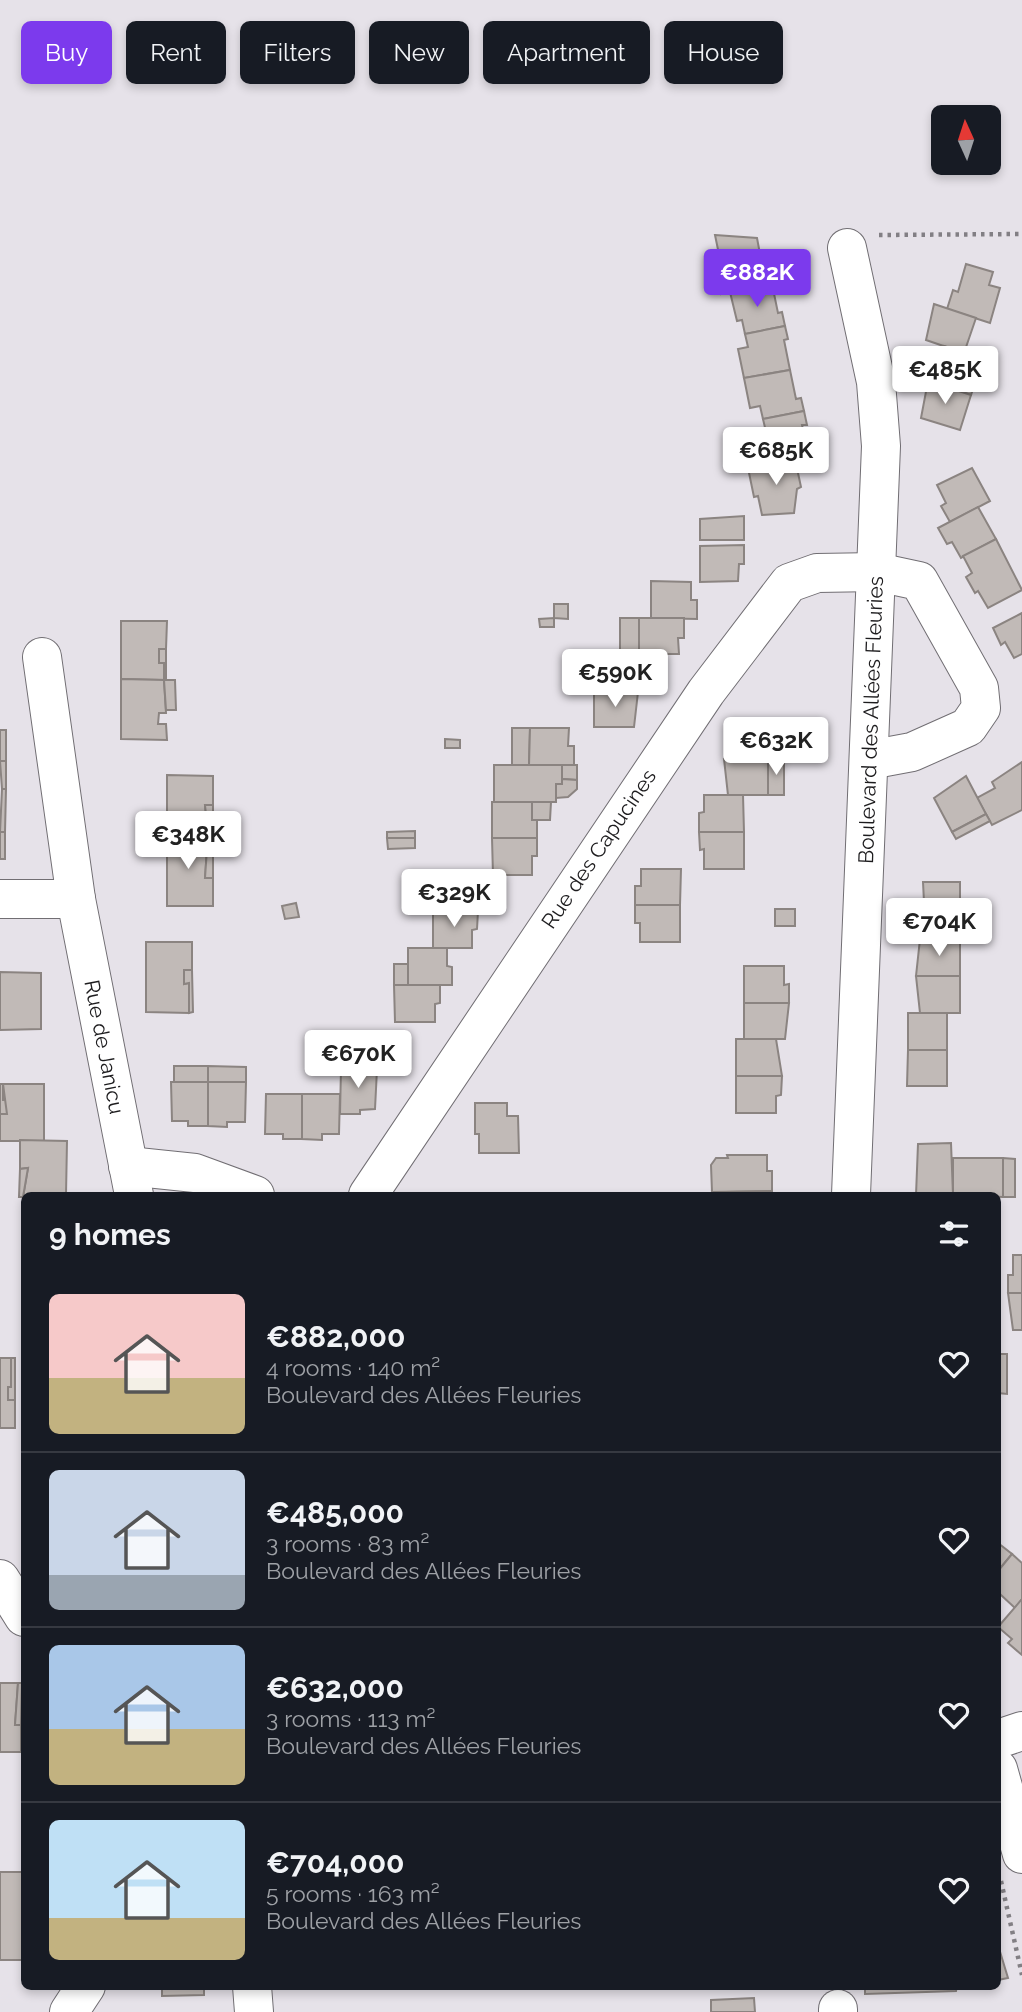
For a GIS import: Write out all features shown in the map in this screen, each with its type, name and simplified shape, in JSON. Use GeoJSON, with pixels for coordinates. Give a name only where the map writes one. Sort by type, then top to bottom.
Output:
{"type":"FeatureCollection","features":[{"type":"Feature","properties":{"kind":"street","name":"Boulevard des Allées Fleuries"},"geometry":{"type":"LineString","coordinates":[[851,1192],[881,446],[860,242]]}},
{"type":"Feature","properties":{"kind":"street","name":"Rue des Capucines"},"geometry":{"type":"LineString","coordinates":[[370,1192],[706,692],[789,583],[817,573],[877,572],[919,581],[979,688],[981,708],[968,727],[912,752],[870,760]]}},
{"type":"Feature","properties":{"kind":"street","name":"Rue de Janicu"},"geometry":{"type":"LineString","coordinates":[[42,657],[76,899],[131,1180]]}},
{"type":"Feature","properties":{"kind":"street"},"geometry":{"type":"LineString","coordinates":[[0,899],[76,899]]}},
{"type":"Feature","properties":{"kind":"street"},"geometry":{"type":"LineString","coordinates":[[131,1180],[195,1173],[247,1192]]}},
{"type":"Feature","properties":{"kind":"street"},"geometry":{"type":"LineString","coordinates":[[0,1579],[21,1611]]}},
{"type":"Feature","properties":{"kind":"street"},"geometry":{"type":"LineString","coordinates":[[1001,1738],[1022,1731]]}},
{"type":"Feature","properties":{"kind":"street"},"geometry":{"type":"LineString","coordinates":[[1001,1792],[1011,1867]]}},
{"type":"Feature","properties":{"kind":"street"},"geometry":{"type":"LineString","coordinates":[[69,2012],[83,1990]]}},
{"type":"Feature","properties":{"kind":"street"},"geometry":{"type":"LineString","coordinates":[[252,1990],[254,2012]]}},
{"type":"Feature","properties":{"kind":"path"},"geometry":{"type":"LineString","coordinates":[[860,242],[1022,234]]}},
{"type":"Feature","properties":{"kind":"path"},"geometry":{"type":"LineString","coordinates":[[1011,1867],[1022,1975]]}},
{"type":"Feature","properties":{"kind":"building"},"geometry":{"type":"Polygon","coordinates":[[[715,235],[757,238],[760,254],[756,255],[763,285],[721,294],[715,265],[721,264],[715,235]]]}},
{"type":"Feature","properties":{"kind":"building"},"geometry":{"type":"Polygon","coordinates":[[[966,264],[993,272],[989,285],[1000,288],[990,323],[947,309],[953,290],[958,292],[966,264]]]}},
{"type":"Feature","properties":{"kind":"building"},"geometry":{"type":"Polygon","coordinates":[[[772,284],[778,313],[782,312],[785,326],[745,334],[742,320],[737,321],[730,292],[772,284]]]}},
{"type":"Feature","properties":{"kind":"building"},"geometry":{"type":"Polygon","coordinates":[[[934,304],[976,318],[964,353],[926,340],[934,304]]]}},
{"type":"Feature","properties":{"kind":"building"},"geometry":{"type":"Polygon","coordinates":[[[785,326],[788,339],[784,340],[790,370],[744,378],[738,349],[748,347],[745,334],[785,326]]]}},
{"type":"Feature","properties":{"kind":"building"},"geometry":{"type":"Polygon","coordinates":[[[944,346],[983,359],[971,395],[928,381],[934,363],[939,365],[944,346]]]}},
{"type":"Feature","properties":{"kind":"building"},"geometry":{"type":"Polygon","coordinates":[[[790,370],[796,399],[801,398],[804,411],[763,419],[760,406],[750,408],[744,378],[790,370]]]}},
{"type":"Feature","properties":{"kind":"building"},"geometry":{"type":"Polygon","coordinates":[[[928,381],[971,395],[960,430],[921,418],[928,381]]]}},
{"type":"Feature","properties":{"kind":"building"},"geometry":{"type":"Polygon","coordinates":[[[804,411],[807,425],[802,425],[809,456],[762,465],[756,434],[766,432],[763,419],[804,411]]]}},
{"type":"Feature","properties":{"kind":"building"},"geometry":{"type":"Polygon","coordinates":[[[795,459],[801,487],[797,489],[794,513],[762,515],[758,496],[754,497],[748,468],[795,459]]]}},
{"type":"Feature","properties":{"kind":"building"},"geometry":{"type":"Polygon","coordinates":[[[972,468],[990,501],[950,522],[941,506],[946,503],[937,485],[972,468]]]}},
{"type":"Feature","properties":{"kind":"building"},"geometry":{"type":"Polygon","coordinates":[[[978,507],[996,539],[961,558],[952,542],[947,544],[938,528],[978,507]]]}},
{"type":"Feature","properties":{"kind":"building"},"geometry":{"type":"Polygon","coordinates":[[[744,516],[744,540],[700,540],[700,519],[744,516]]]}},
{"type":"Feature","properties":{"kind":"building"},"geometry":{"type":"Polygon","coordinates":[[[996,539],[1022,590],[988,608],[966,577],[972,573],[963,556],[996,539]]]}},
{"type":"Feature","properties":{"kind":"building"},"geometry":{"type":"Polygon","coordinates":[[[744,545],[744,564],[739,564],[738,581],[700,582],[700,546],[744,545]]]}},
{"type":"Feature","properties":{"kind":"building"},"geometry":{"type":"Polygon","coordinates":[[[651,581],[691,582],[691,600],[697,600],[697,619],[651,618],[651,581]]]}},
{"type":"Feature","properties":{"kind":"building"},"geometry":{"type":"Polygon","coordinates":[[[554,604],[568,604],[568,619],[554,618],[554,604]]]}},
{"type":"Feature","properties":{"kind":"building"},"geometry":{"type":"Polygon","coordinates":[[[1022,613],[1022,654],[1014,658],[1005,642],[1001,645],[993,628],[1022,613]]]}},
{"type":"Feature","properties":{"kind":"building"},"geometry":{"type":"Polygon","coordinates":[[[554,618],[554,627],[540,627],[539,619],[554,618]]]}},
{"type":"Feature","properties":{"kind":"building"},"geometry":{"type":"Polygon","coordinates":[[[620,618],[639,618],[639,654],[620,654],[620,618]]]}},
{"type":"Feature","properties":{"kind":"building"},"geometry":{"type":"Polygon","coordinates":[[[639,618],[684,618],[684,638],[678,638],[679,654],[639,654],[639,618]]]}},
{"type":"Feature","properties":{"kind":"building"},"geometry":{"type":"Polygon","coordinates":[[[121,621],[167,621],[166,649],[159,649],[159,663],[164,663],[164,680],[121,679],[121,621]]]}},
{"type":"Feature","properties":{"kind":"building"},"geometry":{"type":"Polygon","coordinates":[[[159,649],[166,649],[166,680],[164,663],[159,663],[159,649]]]}},
{"type":"Feature","properties":{"kind":"building"},"geometry":{"type":"Polygon","coordinates":[[[575,655],[594,655],[594,692],[576,691],[571,687],[571,659],[575,655]]]}},
{"type":"Feature","properties":{"kind":"building"},"geometry":{"type":"Polygon","coordinates":[[[594,655],[634,655],[638,692],[594,692],[594,655]]]}},
{"type":"Feature","properties":{"kind":"building"},"geometry":{"type":"Polygon","coordinates":[[[121,679],[164,680],[166,713],[159,713],[158,724],[166,724],[167,740],[121,739],[121,679]]]}},
{"type":"Feature","properties":{"kind":"building"},"geometry":{"type":"Polygon","coordinates":[[[164,680],[175,680],[176,710],[166,710],[164,680]]]}},
{"type":"Feature","properties":{"kind":"building"},"geometry":{"type":"Polygon","coordinates":[[[594,692],[638,692],[634,727],[594,727],[594,692]]]}},
{"type":"Feature","properties":{"kind":"building"},"geometry":{"type":"Polygon","coordinates":[[[744,722],[783,722],[782,759],[740,759],[744,722]]]}},
{"type":"Feature","properties":{"kind":"building"},"geometry":{"type":"Polygon","coordinates":[[[783,722],[799,722],[799,758],[782,759],[783,722]]]}},
{"type":"Feature","properties":{"kind":"building"},"geometry":{"type":"Polygon","coordinates":[[[512,728],[530,728],[529,765],[512,765],[512,728]]]}},
{"type":"Feature","properties":{"kind":"building"},"geometry":{"type":"Polygon","coordinates":[[[530,728],[569,728],[568,746],[574,746],[574,765],[529,765],[530,728]]]}},
{"type":"Feature","properties":{"kind":"building"},"geometry":{"type":"Polygon","coordinates":[[[0,730],[6,730],[6,761],[0,761],[0,730]]]}},
{"type":"Feature","properties":{"kind":"building"},"geometry":{"type":"Polygon","coordinates":[[[445,739],[460,740],[460,748],[445,748],[445,739]]]}},
{"type":"Feature","properties":{"kind":"building"},"geometry":{"type":"Polygon","coordinates":[[[768,758],[784,759],[784,795],[768,795],[768,758]]]}},
{"type":"Feature","properties":{"kind":"building"},"geometry":{"type":"Polygon","coordinates":[[[768,758],[768,795],[728,795],[724,759],[768,758]]]}},
{"type":"Feature","properties":{"kind":"building"},"geometry":{"type":"Polygon","coordinates":[[[0,761],[6,761],[6,789],[2,789],[0,761]]]}},
{"type":"Feature","properties":{"kind":"building"},"geometry":{"type":"Polygon","coordinates":[[[1022,762],[1022,810],[992,825],[977,798],[995,788],[992,782],[1022,762]]]}},
{"type":"Feature","properties":{"kind":"building"},"geometry":{"type":"Polygon","coordinates":[[[494,765],[562,765],[562,784],[556,784],[556,802],[494,802],[494,765]]]}},
{"type":"Feature","properties":{"kind":"building"},"geometry":{"type":"Polygon","coordinates":[[[562,765],[577,765],[577,780],[562,779],[562,765]]]}},
{"type":"Feature","properties":{"kind":"building"},"geometry":{"type":"Polygon","coordinates":[[[167,775],[213,776],[213,805],[205,805],[208,834],[167,834],[167,775]]]}},
{"type":"Feature","properties":{"kind":"building"},"geometry":{"type":"Polygon","coordinates":[[[966,776],[986,814],[952,832],[934,798],[966,776]]]}},
{"type":"Feature","properties":{"kind":"building"},"geometry":{"type":"Polygon","coordinates":[[[562,779],[577,780],[577,789],[568,797],[556,798],[556,784],[562,784],[562,779]]]}},
{"type":"Feature","properties":{"kind":"building"},"geometry":{"type":"Polygon","coordinates":[[[2,789],[6,789],[5,832],[0,832],[2,789]]]}},
{"type":"Feature","properties":{"kind":"building"},"geometry":{"type":"Polygon","coordinates":[[[704,795],[743,795],[744,832],[699,832],[699,813],[704,812],[704,795]]]}},
{"type":"Feature","properties":{"kind":"building"},"geometry":{"type":"Polygon","coordinates":[[[492,802],[532,802],[532,820],[537,820],[537,838],[492,838],[492,802]]]}},
{"type":"Feature","properties":{"kind":"building"},"geometry":{"type":"Polygon","coordinates":[[[532,802],[551,802],[550,820],[532,820],[532,802]]]}},
{"type":"Feature","properties":{"kind":"building"},"geometry":{"type":"Polygon","coordinates":[[[205,805],[213,805],[213,834],[208,834],[205,805]]]}},
{"type":"Feature","properties":{"kind":"building"},"geometry":{"type":"Polygon","coordinates":[[[986,814],[990,821],[956,839],[952,832],[986,814]]]}},
{"type":"Feature","properties":{"kind":"building"},"geometry":{"type":"Polygon","coordinates":[[[415,831],[415,838],[387,838],[387,832],[415,831]]]}},
{"type":"Feature","properties":{"kind":"building"},"geometry":{"type":"Polygon","coordinates":[[[0,832],[5,832],[5,859],[0,859],[0,832]]]}},
{"type":"Feature","properties":{"kind":"building"},"geometry":{"type":"Polygon","coordinates":[[[699,832],[744,832],[744,869],[704,869],[704,849],[700,850],[699,832]]]}},
{"type":"Feature","properties":{"kind":"building"},"geometry":{"type":"Polygon","coordinates":[[[167,834],[208,834],[205,878],[213,878],[213,906],[167,906],[167,834]]]}},
{"type":"Feature","properties":{"kind":"building"},"geometry":{"type":"Polygon","coordinates":[[[208,834],[213,834],[213,878],[205,878],[208,834]]]}},
{"type":"Feature","properties":{"kind":"building"},"geometry":{"type":"Polygon","coordinates":[[[387,838],[415,838],[415,848],[388,849],[387,838]]]}},
{"type":"Feature","properties":{"kind":"building"},"geometry":{"type":"Polygon","coordinates":[[[492,838],[537,838],[537,856],[532,856],[532,875],[493,875],[492,838]]]}},
{"type":"Feature","properties":{"kind":"building"},"geometry":{"type":"Polygon","coordinates":[[[641,869],[681,869],[680,905],[635,905],[635,886],[641,886],[641,869]]]}},
{"type":"Feature","properties":{"kind":"building"},"geometry":{"type":"Polygon","coordinates":[[[419,875],[433,875],[433,911],[419,911],[419,875]]]}},
{"type":"Feature","properties":{"kind":"building"},"geometry":{"type":"Polygon","coordinates":[[[433,875],[473,875],[478,911],[433,911],[433,875]]]}},
{"type":"Feature","properties":{"kind":"building"},"geometry":{"type":"Polygon","coordinates":[[[923,882],[960,882],[960,939],[920,939],[916,902],[924,902],[923,882]]]}},
{"type":"Feature","properties":{"kind":"building"},"geometry":{"type":"Polygon","coordinates":[[[296,903],[299,917],[285,919],[282,906],[296,903]]]}},
{"type":"Feature","properties":{"kind":"building"},"geometry":{"type":"Polygon","coordinates":[[[635,905],[680,905],[680,942],[640,942],[640,923],[635,923],[635,905]]]}},
{"type":"Feature","properties":{"kind":"building"},"geometry":{"type":"Polygon","coordinates":[[[775,909],[795,909],[795,926],[775,926],[775,909]]]}},
{"type":"Feature","properties":{"kind":"building"},"geometry":{"type":"Polygon","coordinates":[[[433,911],[478,911],[477,929],[472,930],[472,948],[433,948],[433,911]]]}},
{"type":"Feature","properties":{"kind":"building"},"geometry":{"type":"Polygon","coordinates":[[[920,939],[960,939],[960,976],[916,976],[920,939]]]}},
{"type":"Feature","properties":{"kind":"building"},"geometry":{"type":"Polygon","coordinates":[[[146,942],[192,942],[192,970],[184,970],[184,984],[189,983],[189,1013],[146,1012],[146,942]]]}},
{"type":"Feature","properties":{"kind":"building"},"geometry":{"type":"Polygon","coordinates":[[[408,948],[447,948],[447,966],[452,967],[452,985],[408,985],[408,948]]]}},
{"type":"Feature","properties":{"kind":"building"},"geometry":{"type":"Polygon","coordinates":[[[394,964],[408,964],[408,985],[394,985],[394,964]]]}},
{"type":"Feature","properties":{"kind":"building"},"geometry":{"type":"Polygon","coordinates":[[[744,966],[784,966],[784,985],[789,984],[789,1003],[744,1003],[744,966]]]}},
{"type":"Feature","properties":{"kind":"building"},"geometry":{"type":"Polygon","coordinates":[[[184,970],[192,970],[193,1012],[189,1013],[189,983],[184,984],[184,970]]]}},
{"type":"Feature","properties":{"kind":"building"},"geometry":{"type":"Polygon","coordinates":[[[0,972],[41,973],[41,1029],[0,1030],[0,972]]]}},
{"type":"Feature","properties":{"kind":"building"},"geometry":{"type":"Polygon","coordinates":[[[916,976],[960,976],[960,1013],[920,1013],[916,976]]]}},
{"type":"Feature","properties":{"kind":"building"},"geometry":{"type":"Polygon","coordinates":[[[394,985],[440,985],[440,1003],[435,1004],[435,1022],[395,1022],[394,985]]]}},
{"type":"Feature","properties":{"kind":"building"},"geometry":{"type":"Polygon","coordinates":[[[744,1003],[789,1003],[785,1039],[744,1039],[744,1003]]]}},
{"type":"Feature","properties":{"kind":"building"},"geometry":{"type":"Polygon","coordinates":[[[908,1013],[947,1013],[947,1050],[908,1050],[908,1013]]]}},
{"type":"Feature","properties":{"kind":"building"},"geometry":{"type":"Polygon","coordinates":[[[736,1039],[776,1039],[782,1076],[736,1076],[736,1039]]]}},
{"type":"Feature","properties":{"kind":"building"},"geometry":{"type":"Polygon","coordinates":[[[908,1050],[947,1050],[947,1086],[907,1086],[908,1050]]]}},
{"type":"Feature","properties":{"kind":"building"},"geometry":{"type":"Polygon","coordinates":[[[174,1066],[208,1066],[208,1082],[174,1082],[174,1066]]]}},
{"type":"Feature","properties":{"kind":"building"},"geometry":{"type":"Polygon","coordinates":[[[208,1066],[246,1067],[246,1082],[208,1082],[208,1066]]]}},
{"type":"Feature","properties":{"kind":"building"},"geometry":{"type":"Polygon","coordinates":[[[341,1069],[377,1069],[375,1109],[360,1110],[360,1114],[340,1114],[341,1069]]]}},
{"type":"Feature","properties":{"kind":"building"},"geometry":{"type":"Polygon","coordinates":[[[736,1076],[782,1076],[781,1095],[776,1096],[776,1113],[736,1113],[736,1076]]]}},
{"type":"Feature","properties":{"kind":"building"},"geometry":{"type":"Polygon","coordinates":[[[171,1082],[208,1082],[208,1126],[188,1126],[188,1121],[172,1121],[171,1082]]]}},
{"type":"Feature","properties":{"kind":"building"},"geometry":{"type":"Polygon","coordinates":[[[208,1082],[246,1082],[245,1122],[227,1122],[227,1127],[208,1126],[208,1082]]]}},
{"type":"Feature","properties":{"kind":"building"},"geometry":{"type":"Polygon","coordinates":[[[0,1084],[3,1084],[3,1100],[7,1100],[7,1114],[0,1114],[0,1084]]]}},
{"type":"Feature","properties":{"kind":"building"},"geometry":{"type":"Polygon","coordinates":[[[3,1084],[44,1084],[44,1141],[0,1141],[0,1114],[7,1114],[3,1084]]]}},
{"type":"Feature","properties":{"kind":"building"},"geometry":{"type":"Polygon","coordinates":[[[266,1094],[302,1094],[302,1139],[283,1139],[283,1134],[265,1134],[266,1094]]]}},
{"type":"Feature","properties":{"kind":"building"},"geometry":{"type":"Polygon","coordinates":[[[302,1094],[340,1094],[339,1134],[322,1134],[322,1140],[302,1139],[302,1094]]]}},
{"type":"Feature","properties":{"kind":"building"},"geometry":{"type":"Polygon","coordinates":[[[475,1103],[507,1103],[507,1116],[518,1116],[519,1153],[479,1153],[479,1134],[475,1134],[475,1103]]]}},
{"type":"Feature","properties":{"kind":"building"},"geometry":{"type":"Polygon","coordinates":[[[20,1140],[67,1141],[66,1192],[24,1192],[28,1168],[20,1169],[20,1140]]]}},
{"type":"Feature","properties":{"kind":"building"},"geometry":{"type":"Polygon","coordinates":[[[951,1143],[953,1192],[916,1192],[918,1144],[951,1143]]]}},
{"type":"Feature","properties":{"kind":"building"},"geometry":{"type":"Polygon","coordinates":[[[727,1155],[767,1155],[767,1171],[772,1171],[772,1191],[712,1192],[711,1165],[716,1158],[728,1158],[727,1155]]]}},
{"type":"Feature","properties":{"kind":"building"},"geometry":{"type":"Polygon","coordinates":[[[953,1158],[1003,1158],[1003,1197],[1001,1192],[953,1192],[953,1158]]]}},
{"type":"Feature","properties":{"kind":"building"},"geometry":{"type":"Polygon","coordinates":[[[1003,1158],[1015,1159],[1015,1197],[1003,1197],[1003,1158]]]}},
{"type":"Feature","properties":{"kind":"building"},"geometry":{"type":"Polygon","coordinates":[[[28,1168],[24,1192],[19,1197],[20,1169],[28,1168]]]}},
{"type":"Feature","properties":{"kind":"building"},"geometry":{"type":"Polygon","coordinates":[[[1013,1255],[1022,1255],[1022,1293],[1008,1293],[1008,1275],[1013,1275],[1013,1255]]]}},
{"type":"Feature","properties":{"kind":"building"},"geometry":{"type":"Polygon","coordinates":[[[1008,1293],[1022,1293],[1022,1330],[1013,1330],[1008,1293]]]}},
{"type":"Feature","properties":{"kind":"building"},"geometry":{"type":"Polygon","coordinates":[[[1001,1354],[1007,1354],[1007,1394],[1001,1393],[1001,1354]]]}},
{"type":"Feature","properties":{"kind":"building"},"geometry":{"type":"Polygon","coordinates":[[[0,1358],[11,1358],[8,1400],[15,1400],[15,1428],[0,1428],[0,1358]]]}},
{"type":"Feature","properties":{"kind":"building"},"geometry":{"type":"Polygon","coordinates":[[[11,1358],[15,1358],[15,1400],[8,1400],[11,1358]]]}},
{"type":"Feature","properties":{"kind":"building"},"geometry":{"type":"Polygon","coordinates":[[[1001,1545],[1012,1554],[1001,1567],[1001,1545]]]}},
{"type":"Feature","properties":{"kind":"building"},"geometry":{"type":"Polygon","coordinates":[[[1012,1554],[1022,1563],[1022,1599],[1015,1608],[1001,1595],[1001,1567],[1012,1554]]]}},
{"type":"Feature","properties":{"kind":"building"},"geometry":{"type":"Polygon","coordinates":[[[1022,1599],[1022,1655],[1008,1643],[1012,1639],[1001,1630],[1001,1624],[1022,1599]]]}},
{"type":"Feature","properties":{"kind":"building"},"geometry":{"type":"Polygon","coordinates":[[[0,1683],[18,1683],[15,1725],[21,1725],[21,1752],[0,1752],[0,1683]]]}},
{"type":"Feature","properties":{"kind":"building"},"geometry":{"type":"Polygon","coordinates":[[[18,1683],[21,1683],[21,1725],[15,1725],[18,1683]]]}},
{"type":"Feature","properties":{"kind":"building"},"geometry":{"type":"Polygon","coordinates":[[[0,1872],[21,1872],[21,1960],[0,1960],[0,1872]]]}},
{"type":"Feature","properties":{"kind":"building"},"geometry":{"type":"Polygon","coordinates":[[[1001,1955],[1008,1978],[1001,1979],[1001,1955]]]}},
{"type":"Feature","properties":{"kind":"building"},"geometry":{"type":"Polygon","coordinates":[[[162,1990],[204,1990],[204,1995],[162,1996],[162,1990]]]}},
{"type":"Feature","properties":{"kind":"building"},"geometry":{"type":"Polygon","coordinates":[[[865,1990],[956,1990],[956,1991],[865,1994],[865,1990]]]}},
{"type":"Feature","properties":{"kind":"building"},"geometry":{"type":"Polygon","coordinates":[[[754,1998],[755,2012],[711,2012],[711,2000],[754,1998]]]}}]}
